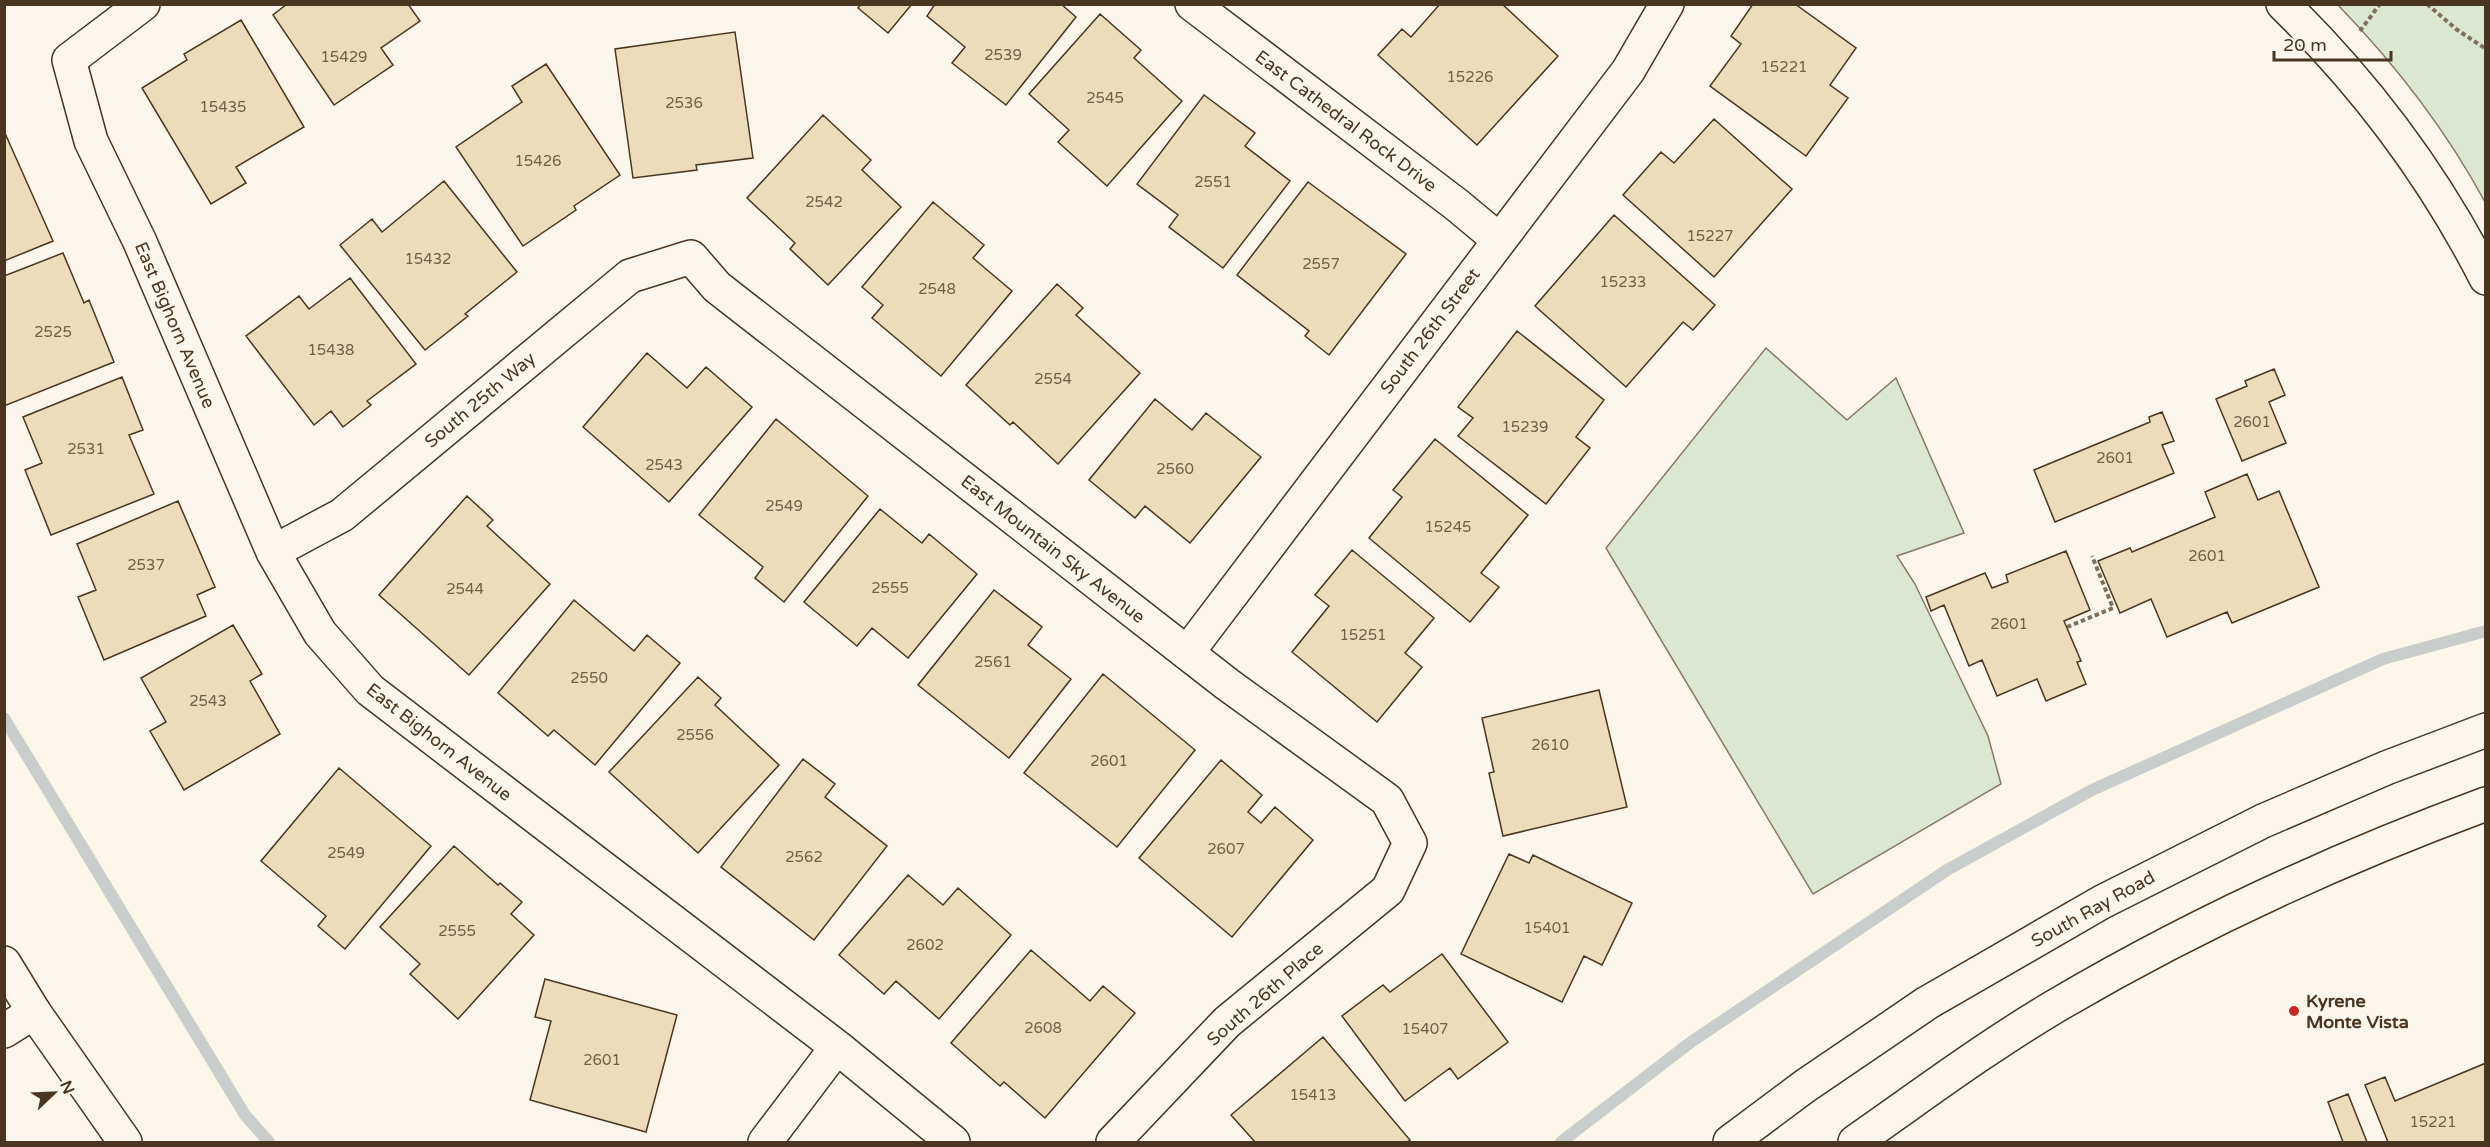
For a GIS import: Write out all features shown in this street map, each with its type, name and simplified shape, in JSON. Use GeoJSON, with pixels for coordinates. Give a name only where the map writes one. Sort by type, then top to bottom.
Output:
{"type":"FeatureCollection","features":[{"type":"Feature","properties":{"kind":"street","name":"East Bighorn Avenue"},"geometry":{"type":"LineString","coordinates":[[143,4],[69,60],[91,141],[140,242],[273,552],[320,633],[370,690],[837,1047],[953,1143]]}},
{"type":"Feature","properties":{"kind":"street","name":"East Cathedral Rock Drive"},"geometry":{"type":"LineString","coordinates":[[1192,4],[1457,205],[1499,240]]}},
{"type":"Feature","properties":{"kind":"street","name":"South 26th Street"},"geometry":{"type":"LineString","coordinates":[[1186,652],[1628,71],[1667,4]]}},
{"type":"Feature","properties":{"kind":"street"},"geometry":{"type":"LineString","coordinates":[[2283,4],[2316,36],[2368,95],[2432,183],[2462,232],[2486,278]]}},
{"type":"Feature","properties":{"kind":"street","name":"South 25th Way"},"geometry":{"type":"LineString","coordinates":[[273,552],[342,515],[630,276],[691,257]]}},
{"type":"Feature","properties":{"kind":"street","name":"East Mountain Sky Avenue"},"geometry":{"type":"LineString","coordinates":[[691,257],[717,287],[1186,652],[1387,800],[1410,843]]}},
{"type":"Feature","properties":{"kind":"street","name":"South Ray Road"},"geometry":{"type":"LineString","coordinates":[[1730,1143],[1814,1079],[1927,1003],[2102,902],[2263,820],[2386,768],[2486,730]]}},
{"type":"Feature","properties":{"kind":"street"},"geometry":{"type":"LineString","coordinates":[[1856,1143],[1984,1052],[2053,1008],[2147,955],[2324,868],[2415,830],[2486,804]]}},
{"type":"Feature","properties":{"kind":"street","name":"South 26th Place"},"geometry":{"type":"LineString","coordinates":[[1113,1143],[1227,1022],[1388,891],[1410,843]]}},
{"type":"Feature","properties":{"kind":"street"},"geometry":{"type":"LineString","coordinates":[[4,963],[34,1012],[126,1143]]}},
{"type":"Feature","properties":{"kind":"street"},"geometry":{"type":"LineString","coordinates":[[4,1032],[34,1012]]}},
{"type":"Feature","properties":{"kind":"street"},"geometry":{"type":"LineString","coordinates":[[765,1143],[837,1047]]}},
{"type":"Feature","properties":{"kind":"path"},"geometry":{"type":"LineString","coordinates":[[2427,4],[2456,29],[2486,48]]}},
{"type":"Feature","properties":{"kind":"path"},"geometry":{"type":"LineString","coordinates":[[2067,627],[2113,608],[2092,556]]}},
{"type":"Feature","properties":{"kind":"green space"},"geometry":{"type":"Polygon","coordinates":[[[2338,5],[2485,5],[2485,202],[2453,148],[2418,98],[2380,51],[2338,5]]]}},
{"type":"Feature","properties":{"kind":"green space"},"geometry":{"type":"Polygon","coordinates":[[[1766,348],[1847,420],[1896,378],[1964,533],[1897,556],[1915,584],[1988,736],[2001,784],[1813,894],[1606,548],[1766,348]]]}},
{"type":"Feature","properties":{"kind":"building"},"geometry":{"type":"Polygon","coordinates":[[[287,4],[408,4],[420,21],[381,48],[393,65],[334,105],[273,15],[287,4]]]}},
{"type":"Feature","properties":{"kind":"building"},"geometry":{"type":"Polygon","coordinates":[[[861,4],[912,4],[888,33],[858,8],[861,4]]]}},
{"type":"Feature","properties":{"kind":"building"},"geometry":{"type":"Polygon","coordinates":[[[935,4],[1061,4],[1076,17],[1006,105],[952,63],[965,47],[927,16],[935,4]]]}},
{"type":"Feature","properties":{"kind":"building"},"geometry":{"type":"Polygon","coordinates":[[[1440,4],[1502,4],[1558,56],[1477,145],[1378,55],[1402,29],[1411,37],[1440,4]]]}},
{"type":"Feature","properties":{"kind":"building"},"geometry":{"type":"Polygon","coordinates":[[[1753,4],[1795,4],[1856,48],[1830,85],[1848,98],[1806,156],[1710,86],[1741,44],[1731,36],[1753,4]]]}},
{"type":"Feature","properties":{"kind":"building"},"geometry":{"type":"Polygon","coordinates":[[[1100,14],[1141,50],[1134,58],[1182,101],[1107,186],[1058,142],[1069,130],[1029,94],[1100,14]]]}},
{"type":"Feature","properties":{"kind":"building"},"geometry":{"type":"Polygon","coordinates":[[[241,20],[304,127],[236,167],[246,183],[211,204],[142,88],[187,60],[184,54],[241,20]]]}},
{"type":"Feature","properties":{"kind":"building"},"geometry":{"type":"Polygon","coordinates":[[[735,32],[753,158],[696,165],[697,170],[633,178],[615,49],[735,32]]]}},
{"type":"Feature","properties":{"kind":"building"},"geometry":{"type":"Polygon","coordinates":[[[546,64],[620,175],[574,206],[576,210],[523,246],[456,147],[522,102],[512,86],[546,64]]]}},
{"type":"Feature","properties":{"kind":"building"},"geometry":{"type":"Polygon","coordinates":[[[1204,95],[1255,133],[1245,146],[1290,181],[1223,268],[1169,227],[1178,215],[1137,184],[1204,95]]]}},
{"type":"Feature","properties":{"kind":"building"},"geometry":{"type":"Polygon","coordinates":[[[823,115],[871,160],[862,170],[901,207],[828,285],[790,249],[795,243],[747,198],[823,115]]]}},
{"type":"Feature","properties":{"kind":"building"},"geometry":{"type":"Polygon","coordinates":[[[1714,119],[1792,189],[1714,277],[1623,195],[1661,152],[1674,163],[1714,119]]]}},
{"type":"Feature","properties":{"kind":"building"},"geometry":{"type":"Polygon","coordinates":[[[4,131],[53,241],[4,261],[4,131]]]}},
{"type":"Feature","properties":{"kind":"building"},"geometry":{"type":"Polygon","coordinates":[[[444,181],[517,272],[465,314],[468,316],[425,350],[340,245],[372,219],[382,232],[444,181]]]}},
{"type":"Feature","properties":{"kind":"building"},"geometry":{"type":"Polygon","coordinates":[[[1308,182],[1406,254],[1329,355],[1305,336],[1309,331],[1237,275],[1308,182]]]}},
{"type":"Feature","properties":{"kind":"building"},"geometry":{"type":"Polygon","coordinates":[[[933,202],[984,245],[973,258],[1012,291],[941,376],[872,318],[883,305],[862,287],[933,202]]]}},
{"type":"Feature","properties":{"kind":"building"},"geometry":{"type":"Polygon","coordinates":[[[1614,215],[1715,305],[1693,330],[1683,322],[1626,387],[1535,306],[1614,215]]]}},
{"type":"Feature","properties":{"kind":"building"},"geometry":{"type":"Polygon","coordinates":[[[63,253],[84,303],[89,300],[114,362],[4,406],[4,276],[63,253]]]}},
{"type":"Feature","properties":{"kind":"building"},"geometry":{"type":"Polygon","coordinates":[[[350,278],[416,364],[367,401],[371,405],[343,427],[331,411],[314,425],[246,336],[299,296],[309,309],[350,278]]]}},
{"type":"Feature","properties":{"kind":"building"},"geometry":{"type":"Polygon","coordinates":[[[1057,284],[1083,308],[1076,315],[1140,373],[1058,464],[1013,422],[1010,425],[966,385],[1057,284]]]}},
{"type":"Feature","properties":{"kind":"building"},"geometry":{"type":"Polygon","coordinates":[[[1517,331],[1604,400],[1576,437],[1590,448],[1546,504],[1458,436],[1473,418],[1458,407],[1517,331]]]}},
{"type":"Feature","properties":{"kind":"building"},"geometry":{"type":"Polygon","coordinates":[[[647,353],[687,388],[706,367],[752,407],[669,502],[583,427],[647,353]]]}},
{"type":"Feature","properties":{"kind":"building"},"geometry":{"type":"Polygon","coordinates":[[[2274,369],[2285,395],[2269,402],[2286,443],[2242,461],[2216,399],[2247,386],[2245,381],[2274,369]]]}},
{"type":"Feature","properties":{"kind":"building"},"geometry":{"type":"Polygon","coordinates":[[[122,377],[143,430],[129,435],[154,494],[51,535],[25,470],[42,463],[23,417],[122,377]]]}},
{"type":"Feature","properties":{"kind":"building"},"geometry":{"type":"Polygon","coordinates":[[[1155,399],[1192,430],[1206,413],[1261,457],[1190,543],[1145,506],[1135,518],[1089,480],[1155,399]]]}},
{"type":"Feature","properties":{"kind":"building"},"geometry":{"type":"Polygon","coordinates":[[[2162,412],[2174,441],[2162,445],[2174,473],[2055,522],[2034,470],[2150,422],[2149,417],[2162,412]]]}},
{"type":"Feature","properties":{"kind":"building"},"geometry":{"type":"Polygon","coordinates":[[[776,419],[868,496],[784,602],[755,578],[763,567],[699,515],[776,419]]]}},
{"type":"Feature","properties":{"kind":"building"},"geometry":{"type":"Polygon","coordinates":[[[1435,439],[1528,515],[1481,573],[1499,587],[1470,622],[1369,538],[1402,497],[1393,490],[1435,439]]]}},
{"type":"Feature","properties":{"kind":"building"},"geometry":{"type":"Polygon","coordinates":[[[2247,474],[2258,500],[2279,491],[2319,587],[2232,623],[2227,612],[2167,637],[2151,599],[2120,613],[2098,561],[2130,548],[2132,552],[2215,517],[2205,492],[2247,474]]]}},
{"type":"Feature","properties":{"kind":"building"},"geometry":{"type":"Polygon","coordinates":[[[467,496],[493,520],[487,526],[550,584],[469,675],[379,595],[467,496]]]}},
{"type":"Feature","properties":{"kind":"building"},"geometry":{"type":"Polygon","coordinates":[[[178,501],[215,587],[197,595],[206,616],[104,660],[78,597],[96,590],[77,544],[178,501]]]}},
{"type":"Feature","properties":{"kind":"building"},"geometry":{"type":"Polygon","coordinates":[[[880,509],[922,543],[929,534],[977,574],[908,658],[872,628],[857,646],[804,602],[880,509]]]}},
{"type":"Feature","properties":{"kind":"building"},"geometry":{"type":"Polygon","coordinates":[[[1352,550],[1434,618],[1405,653],[1422,667],[1377,722],[1292,652],[1329,606],[1315,595],[1352,550]]]}},
{"type":"Feature","properties":{"kind":"building"},"geometry":{"type":"Polygon","coordinates":[[[2066,551],[2090,610],[2064,621],[2081,661],[2077,662],[2086,684],[2046,701],[2037,679],[1997,696],[1982,660],[1969,666],[1944,605],[1931,611],[1926,597],[1985,573],[1992,588],[2008,582],[2006,575],[2066,551]]]}},
{"type":"Feature","properties":{"kind":"building"},"geometry":{"type":"Polygon","coordinates":[[[994,590],[1042,627],[1028,645],[1071,679],[1009,758],[918,685],[994,590]]]}},
{"type":"Feature","properties":{"kind":"building"},"geometry":{"type":"Polygon","coordinates":[[[574,600],[634,651],[647,635],[680,663],[595,765],[554,730],[548,736],[498,693],[574,600]]]}},
{"type":"Feature","properties":{"kind":"building"},"geometry":{"type":"Polygon","coordinates":[[[233,625],[262,674],[250,681],[280,734],[184,790],[150,731],[166,722],[141,678],[233,625]]]}},
{"type":"Feature","properties":{"kind":"building"},"geometry":{"type":"Polygon","coordinates":[[[1103,674],[1195,750],[1117,847],[1024,773],[1103,674]]]}},
{"type":"Feature","properties":{"kind":"building"},"geometry":{"type":"Polygon","coordinates":[[[698,677],[721,698],[715,705],[779,765],[698,853],[609,772],[698,677]]]}},
{"type":"Feature","properties":{"kind":"building"},"geometry":{"type":"Polygon","coordinates":[[[1599,690],[1627,807],[1503,836],[1489,773],[1494,772],[1482,718],[1599,690]]]}},
{"type":"Feature","properties":{"kind":"building"},"geometry":{"type":"Polygon","coordinates":[[[803,759],[835,784],[825,797],[887,846],[814,940],[721,867],[803,759]]]}},
{"type":"Feature","properties":{"kind":"building"},"geometry":{"type":"Polygon","coordinates":[[[1221,760],[1262,795],[1248,812],[1261,823],[1275,807],[1313,840],[1232,937],[1139,858],[1221,760]]]}},
{"type":"Feature","properties":{"kind":"building"},"geometry":{"type":"Polygon","coordinates":[[[339,768],[431,846],[345,949],[318,926],[326,916],[261,861],[339,768]]]}},
{"type":"Feature","properties":{"kind":"building"},"geometry":{"type":"Polygon","coordinates":[[[454,846],[498,885],[500,883],[522,902],[511,914],[534,935],[458,1019],[410,974],[420,964],[380,927],[454,846]]]}},
{"type":"Feature","properties":{"kind":"building"},"geometry":{"type":"Polygon","coordinates":[[[1509,854],[1529,863],[1533,855],[1632,903],[1602,965],[1584,956],[1562,1002],[1461,954],[1509,854]]]}},
{"type":"Feature","properties":{"kind":"building"},"geometry":{"type":"Polygon","coordinates":[[[908,875],[943,905],[958,888],[1011,935],[939,1019],[896,981],[884,994],[839,955],[908,875]]]}},
{"type":"Feature","properties":{"kind":"building"},"geometry":{"type":"Polygon","coordinates":[[[1031,950],[1090,1001],[1103,986],[1135,1013],[1045,1118],[1004,1082],[1000,1086],[951,1043],[1031,950]]]}},
{"type":"Feature","properties":{"kind":"building"},"geometry":{"type":"Polygon","coordinates":[[[1442,954],[1508,1042],[1458,1079],[1450,1068],[1405,1101],[1342,1016],[1383,985],[1390,992],[1442,954]]]}},
{"type":"Feature","properties":{"kind":"building"},"geometry":{"type":"Polygon","coordinates":[[[545,979],[677,1015],[646,1132],[530,1100],[551,1021],[535,1017],[545,979]]]}},
{"type":"Feature","properties":{"kind":"building"},"geometry":{"type":"Polygon","coordinates":[[[1323,1037],[1410,1140],[1407,1142],[1255,1142],[1231,1115],[1323,1037]]]}},
{"type":"Feature","properties":{"kind":"building"},"geometry":{"type":"Polygon","coordinates":[[[2486,1063],[2486,1142],[2388,1142],[2365,1085],[2385,1077],[2395,1101],[2486,1063]]]}},
{"type":"Feature","properties":{"kind":"building"},"geometry":{"type":"Polygon","coordinates":[[[2348,1094],[2367,1142],[2343,1142],[2328,1102],[2348,1094]]]}},
{"type":"Feature","properties":{"kind":"waterway"},"geometry":{"type":"LineString","coordinates":[[1561,1142],[1691,1042],[1947,870],[2092,790],[2383,659],[2486,631]]}},
{"type":"Feature","properties":{"kind":"waterway"},"geometry":{"type":"LineString","coordinates":[[4,718],[245,1115],[269,1142]]}},
{"type":"Feature","properties":{"kind":"place","name":"Kyrene Monte Vista"},"geometry":{"type":"Point","coordinates":[2294,1011]}}]}
